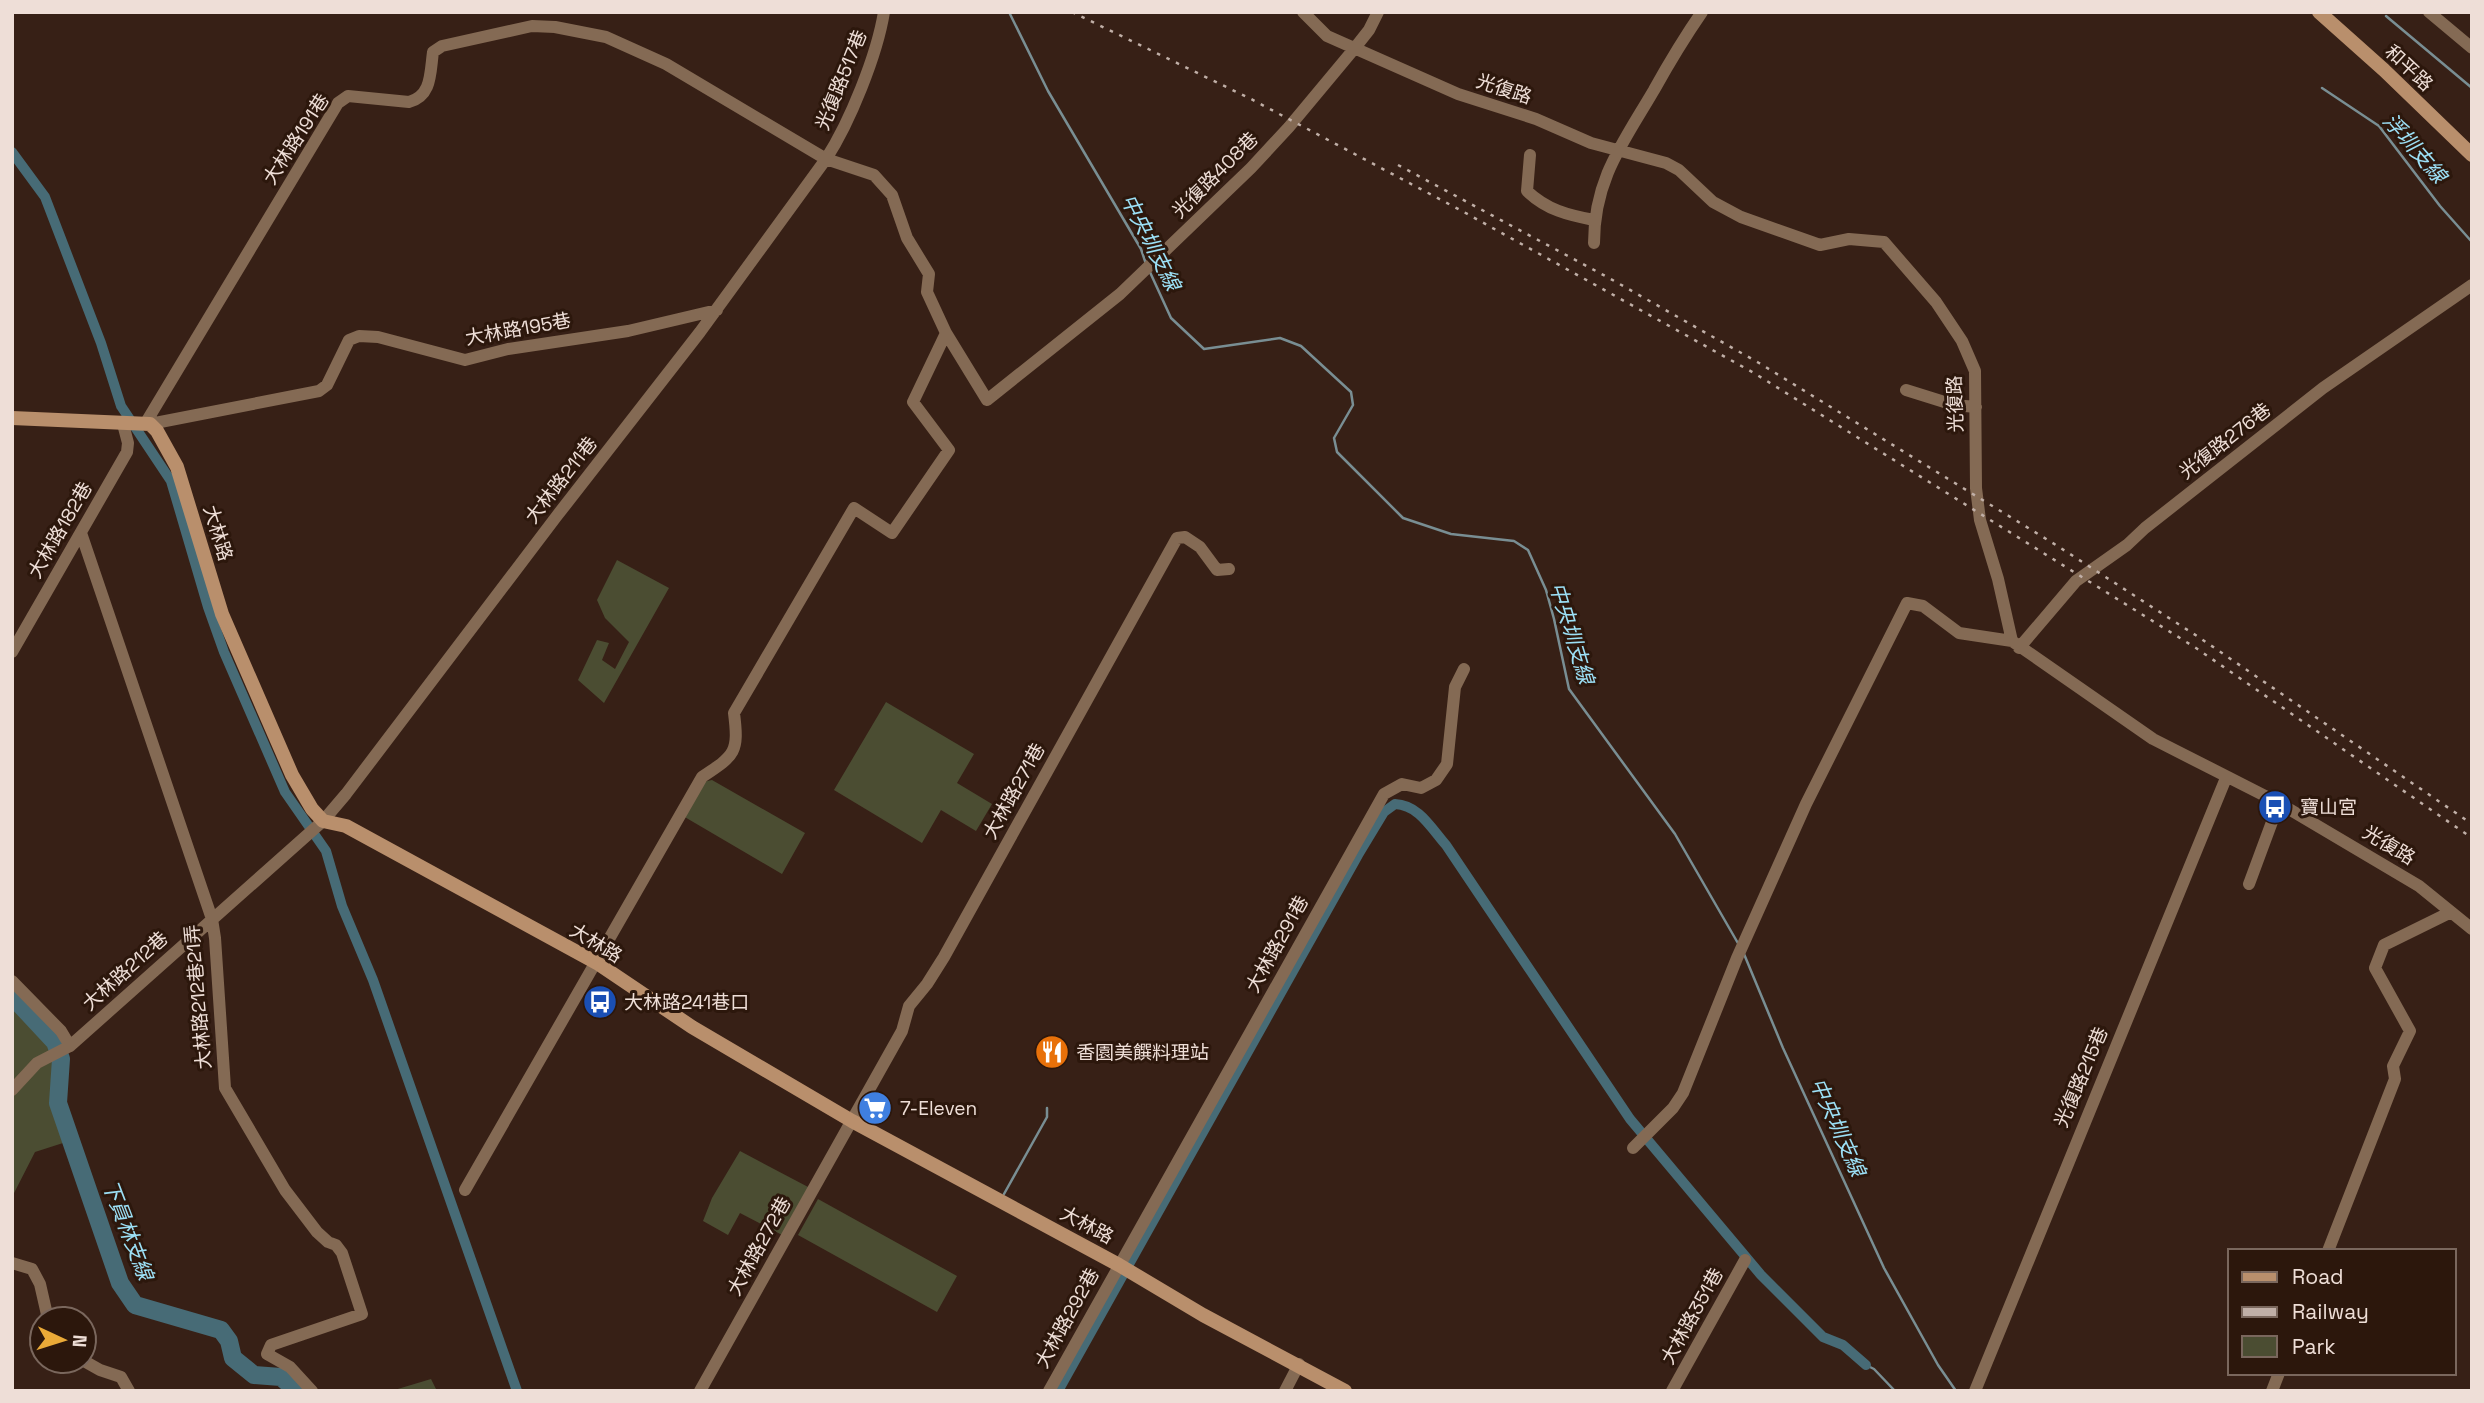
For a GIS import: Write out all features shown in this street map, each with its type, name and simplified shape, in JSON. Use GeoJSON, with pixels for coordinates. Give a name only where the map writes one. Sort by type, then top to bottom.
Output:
{"type":"FeatureCollection","features":[{"type":"Feature","properties":{"kind":"street","name":"光復路517巷"},"geometry":{"type":"LineString","coordinates":[[827,159],[839,139],[880,38],[884,12]]}},
{"type":"Feature","properties":{"kind":"street","name":"光復路"},"geometry":{"type":"LineString","coordinates":[[1303,12],[1327,36],[1458,94],[1536,119],[1591,143],[1666,163],[1679,170],[1713,202],[1741,217],[1820,245],[1849,239],[1884,242],[1936,302],[1962,341],[1975,371],[1976,488],[1980,520],[2015,644],[2153,739],[2279,803],[2418,886],[2472,929]]}},
{"type":"Feature","properties":{"kind":"street","name":"光復路408巷"},"geometry":{"type":"LineString","coordinates":[[946,333],[987,400],[1120,294],[1251,168],[1354,49],[1369,30],[1378,12]]}},
{"type":"Feature","properties":{"kind":"street"},"geometry":{"type":"LineString","coordinates":[[1594,243],[1594,220],[1600,190],[1617,149],[1675,50],[1702,12]]}},
{"type":"Feature","properties":{"kind":"street","name":"和平路"},"geometry":{"type":"LineString","coordinates":[[2319,12],[2384,69],[2472,155]]}},
{"type":"Feature","properties":{"kind":"street"},"geometry":{"type":"LineString","coordinates":[[2429,12],[2472,48]]}},
{"type":"Feature","properties":{"kind":"street","name":"大林路191巷"},"geometry":{"type":"LineString","coordinates":[[146,424],[338,103],[348,96],[409,102],[418,100],[427,91],[433,52],[442,46],[532,26],[555,27],[606,37],[666,64],[827,159],[874,175],[892,195],[907,238],[929,274],[927,292],[946,333]]}},
{"type":"Feature","properties":{"kind":"street"},"geometry":{"type":"LineString","coordinates":[[1530,155],[1527,191],[1541,204],[1565,214],[1594,220]]}},
{"type":"Feature","properties":{"kind":"street","name":"大林路211巷"},"geometry":{"type":"LineString","coordinates":[[323,821],[716,310],[827,159]]}},
{"type":"Feature","properties":{"kind":"street","name":"光復路276巷"},"geometry":{"type":"LineString","coordinates":[[2015,644],[2076,581],[2127,545],[2323,388],[2472,285]]}},
{"type":"Feature","properties":{"kind":"street","name":"大林路195巷"},"geometry":{"type":"LineString","coordinates":[[146,424],[319,391],[327,385],[349,340],[359,336],[378,337],[465,360],[508,349],[628,331],[716,310]]}},
{"type":"Feature","properties":{"kind":"street"},"geometry":{"type":"LineString","coordinates":[[465,1191],[702,777],[728,760],[734,752],[734,713],[854,508],[892,533],[948,450],[913,402],[946,333]]}},
{"type":"Feature","properties":{"kind":"street"},"geometry":{"type":"LineString","coordinates":[[1906,390],[1954,405],[1976,407]]}},
{"type":"Feature","properties":{"kind":"street"},"geometry":{"type":"LineString","coordinates":[[12,418],[146,424]]}},
{"type":"Feature","properties":{"kind":"street","name":"大林路182巷"},"geometry":{"type":"LineString","coordinates":[[12,652],[127,452],[128,443],[123,424]]}},
{"type":"Feature","properties":{"kind":"street","name":"大林路"},"geometry":{"type":"LineString","coordinates":[[146,424],[177,467],[222,614],[292,775],[323,821],[346,825],[597,963],[692,1027],[852,1121],[1345,1391]]}},
{"type":"Feature","properties":{"kind":"street","name":"大林路212巷21弄"},"geometry":{"type":"LineString","coordinates":[[81,533],[212,919],[225,1088],[285,1190],[317,1232],[336,1245],[342,1253],[362,1314],[271,1345],[267,1354],[290,1367],[312,1391]]}},
{"type":"Feature","properties":{"kind":"street","name":"大林路271巷"},"geometry":{"type":"LineString","coordinates":[[852,1121],[902,1031],[909,1006],[944,957],[1177,538],[1185,537],[1200,547],[1217,570],[1229,569]]}},
{"type":"Feature","properties":{"kind":"street"},"geometry":{"type":"LineString","coordinates":[[1633,1148],[1684,1093],[1741,949],[1806,804],[1907,603],[1923,606],[1959,632],[2015,644]]}},
{"type":"Feature","properties":{"kind":"street","name":"大林路291巷"},"geometry":{"type":"LineString","coordinates":[[1119,1265],[1384,794],[1402,784],[1421,788],[1436,780],[1447,764],[1455,687],[1464,670]]}},
{"type":"Feature","properties":{"kind":"street","name":"光復路215巷"},"geometry":{"type":"LineString","coordinates":[[1975,1391],[2226,778]]}},
{"type":"Feature","properties":{"kind":"street"},"geometry":{"type":"LineString","coordinates":[[2249,884],[2279,803]]}},
{"type":"Feature","properties":{"kind":"street","name":"大林路212巷"},"geometry":{"type":"LineString","coordinates":[[12,1090],[37,1063],[70,1046],[323,821]]}},
{"type":"Feature","properties":{"kind":"street"},"geometry":{"type":"LineString","coordinates":[[2329,1249],[2395,1079],[2393,1066],[2410,1031],[2375,968],[2384,945],[2449,913]]}},
{"type":"Feature","properties":{"kind":"street"},"geometry":{"type":"LineString","coordinates":[[12,981],[61,1031],[70,1046]]}},
{"type":"Feature","properties":{"kind":"street","name":"大林路272巷"},"geometry":{"type":"LineString","coordinates":[[700,1391],[852,1121]]}},
{"type":"Feature","properties":{"kind":"street","name":"大林路351巷"},"geometry":{"type":"LineString","coordinates":[[1672,1391],[1745,1261]]}},
{"type":"Feature","properties":{"kind":"street"},"geometry":{"type":"LineString","coordinates":[[12,1263],[32,1269],[40,1284],[45,1305]]}},
{"type":"Feature","properties":{"kind":"street","name":"大林路292巷"},"geometry":{"type":"LineString","coordinates":[[1049,1391],[1119,1265]]}},
{"type":"Feature","properties":{"kind":"street"},"geometry":{"type":"LineString","coordinates":[[1284,1391],[1299,1364]]}},
{"type":"Feature","properties":{"kind":"street"},"geometry":{"type":"LineString","coordinates":[[98,1369],[121,1377],[130,1391]]}},
{"type":"Feature","properties":{"kind":"green space"},"geometry":{"type":"Polygon","coordinates":[[[617,560],[669,588],[604,703],[578,680],[597,640],[609,643],[602,660],[615,669],[629,642],[605,618],[597,600],[617,560]]]}},
{"type":"Feature","properties":{"kind":"green space"},"geometry":{"type":"Polygon","coordinates":[[[886,702],[974,754],[957,783],[992,804],[976,831],[941,810],[922,843],[834,790],[886,702]]]}},
{"type":"Feature","properties":{"kind":"green space"},"geometry":{"type":"Polygon","coordinates":[[[712,780],[805,833],[782,874],[683,816],[703,782],[712,780]]]}},
{"type":"Feature","properties":{"kind":"green space"},"geometry":{"type":"Polygon","coordinates":[[[12,1003],[49,1045],[54,1060],[55,1102],[63,1143],[35,1152],[12,1197],[12,1003]]]}},
{"type":"Feature","properties":{"kind":"green space"},"geometry":{"type":"Polygon","coordinates":[[[740,1151],[810,1188],[784,1236],[740,1213],[728,1235],[703,1221],[712,1198],[740,1151]]]}},
{"type":"Feature","properties":{"kind":"green space"},"geometry":{"type":"Polygon","coordinates":[[[818,1199],[957,1276],[937,1312],[798,1235],[818,1199]]]}},
{"type":"Feature","properties":{"kind":"green space"},"geometry":{"type":"Polygon","coordinates":[[[431,1379],[437,1391],[391,1391],[431,1379]]]}},
{"type":"Feature","properties":{"kind":"waterway","name":"中央圳支線"},"geometry":{"type":"LineString","coordinates":[[1009,12],[1048,91],[1141,249],[1146,264]]}},
{"type":"Feature","properties":{"kind":"waterway"},"geometry":{"type":"LineString","coordinates":[[2386,16],[2472,88]]}},
{"type":"Feature","properties":{"kind":"waterway","name":"浮圳支線"},"geometry":{"type":"LineString","coordinates":[[2322,88],[2379,126],[2440,206],[2472,242]]}},
{"type":"Feature","properties":{"kind":"waterway"},"geometry":{"type":"LineString","coordinates":[[12,152],[45,197],[101,343],[121,406],[171,481],[224,652],[285,792],[326,851],[342,906],[373,980],[517,1391]]}},
{"type":"Feature","properties":{"kind":"waterway","name":"中央圳支線"},"geometry":{"type":"LineString","coordinates":[[1149,270],[1171,318],[1204,349],[1280,338],[1301,346],[1351,392],[1353,405],[1334,438],[1337,452],[1403,518],[1451,534],[1514,541],[1528,550],[1546,590],[1569,689],[1675,834],[1739,945]]}},
{"type":"Feature","properties":{"kind":"waterway"},"geometry":{"type":"LineString","coordinates":[[1058,1391],[1358,855],[1384,812],[1395,804],[1411,808],[1418,813],[1446,845],[1630,1119],[1761,1275],[1823,1337],[1843,1345],[1866,1365]]}},
{"type":"Feature","properties":{"kind":"waterway","name":"中央圳支線"},"geometry":{"type":"LineString","coordinates":[[1744,954],[1783,1048],[1884,1268],[1938,1365],[1956,1391]]}},
{"type":"Feature","properties":{"kind":"waterway","name":"下員林支線"},"geometry":{"type":"LineString","coordinates":[[12,996],[55,1042],[61,1059],[58,1103],[120,1283],[135,1305],[221,1330],[229,1341],[233,1358],[254,1375],[281,1377],[297,1391]]}},
{"type":"Feature","properties":{"kind":"waterway"},"geometry":{"type":"LineString","coordinates":[[1004,1194],[1047,1117],[1047,1108]]}},
{"type":"Feature","properties":{"kind":"waterway"},"geometry":{"type":"LineString","coordinates":[[1866,1365],[1874,1369],[1895,1391]]}},
{"type":"Feature","properties":{"kind":"railway"},"geometry":{"type":"LineString","coordinates":[[1072,12],[1251,99],[1462,211],[1754,373],[2196,648],[2472,838]]}},
{"type":"Feature","properties":{"kind":"railway"},"geometry":{"type":"LineString","coordinates":[[1398,165],[1609,278],[1759,363],[2056,545],[2200,638],[2472,824]]}},
{"type":"Feature","properties":{"kind":"place","name":"寶山宮"},"geometry":{"type":"Point","coordinates":[2275,807]}},
{"type":"Feature","properties":{"kind":"place","name":"大林路241巷口"},"geometry":{"type":"Point","coordinates":[600,1002]}},
{"type":"Feature","properties":{"kind":"place","name":"香園美饌料理站"},"geometry":{"type":"Point","coordinates":[1052,1052]}},
{"type":"Feature","properties":{"kind":"place","name":"7-Eleven"},"geometry":{"type":"Point","coordinates":[875,1108]}}]}
